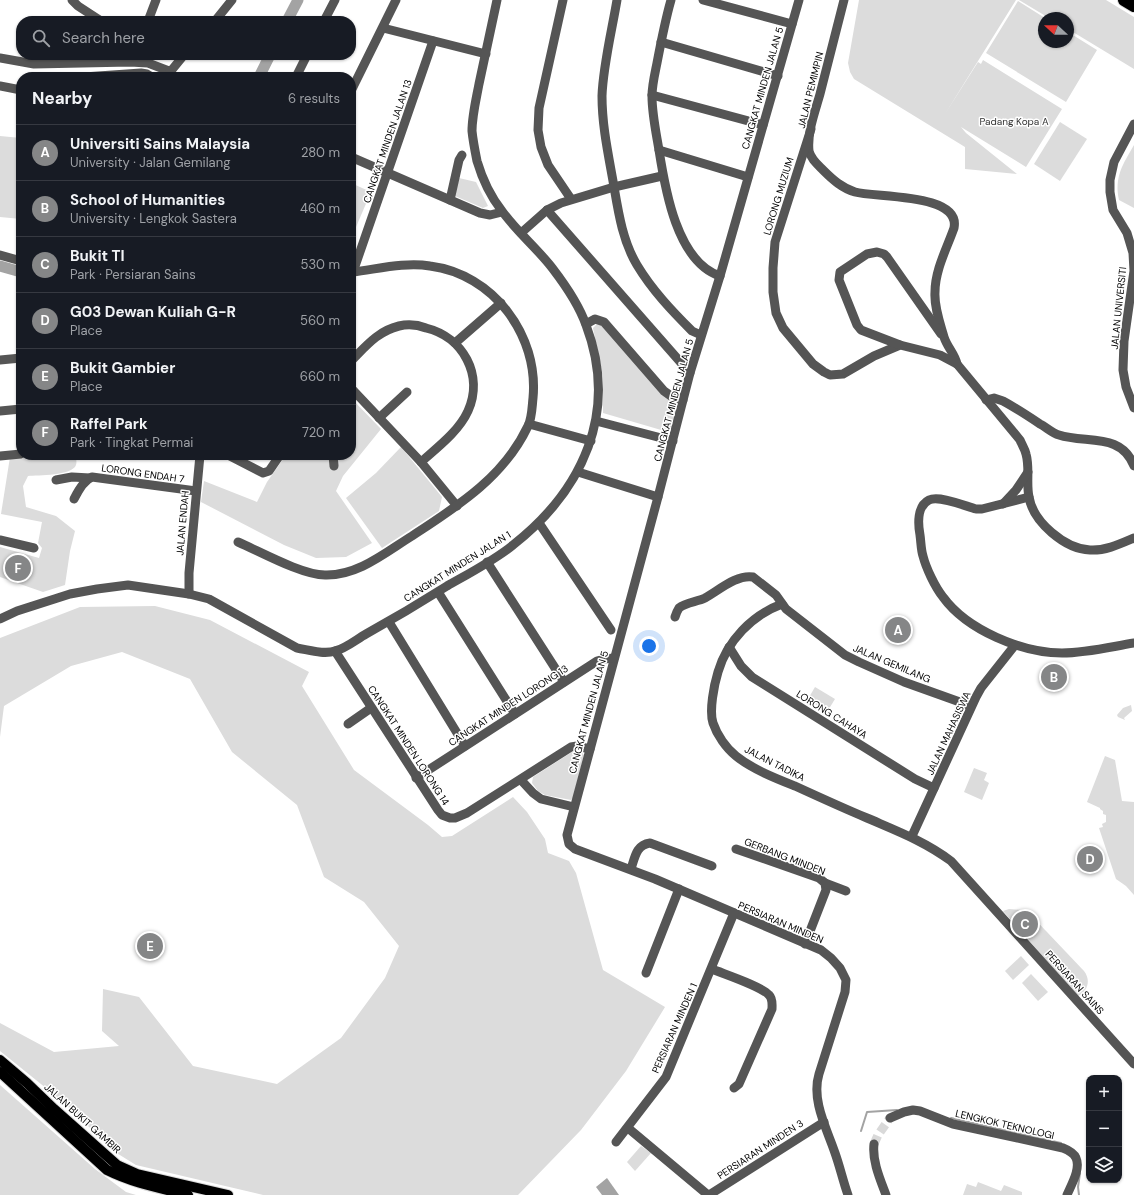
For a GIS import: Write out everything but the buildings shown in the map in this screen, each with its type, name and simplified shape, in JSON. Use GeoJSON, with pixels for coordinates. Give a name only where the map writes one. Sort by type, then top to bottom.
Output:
{"type":"FeatureCollection","features":[{"type":"Feature","properties":{"kind":"highway"},"geometry":{"type":"LineString","coordinates":[[1124,0],[1134,6]]}},
{"type":"Feature","properties":{"kind":"main road","name":"JALAN BUKIT GAMBIR"},"geometry":{"type":"LineString","coordinates":[[0,1060],[117,1165],[137,1174],[228,1195]]}},
{"type":"Feature","properties":{"kind":"main road"},"geometry":{"type":"LineString","coordinates":[[0,1072],[107,1170],[122,1178],[137,1183],[188,1195]]}},
{"type":"Feature","properties":{"kind":"street"},"geometry":{"type":"LineString","coordinates":[[72,0],[93,16]]}},
{"type":"Feature","properties":{"kind":"street"},"geometry":{"type":"LineString","coordinates":[[150,16],[156,0]]}},
{"type":"Feature","properties":{"kind":"street"},"geometry":{"type":"LineString","coordinates":[[219,16],[232,0]]}},
{"type":"Feature","properties":{"kind":"street"},"geometry":{"type":"LineString","coordinates":[[326,16],[334,0]]}},
{"type":"Feature","properties":{"kind":"street"},"geometry":{"type":"LineString","coordinates":[[356,80],[396,0]]}},
{"type":"Feature","properties":{"kind":"street","name":"CANGKAT MINDEN JALAN 1"},"geometry":{"type":"LineString","coordinates":[[0,619],[17,611],[70,594],[128,585],[188,594],[209,599],[297,648],[312,651],[335,651],[389,622],[512,546],[539,523],[561,499],[578,472],[591,441],[596,421],[598,381],[593,347],[586,324],[570,293],[553,268],[502,212],[495,201],[478,164],[473,141],[473,120],[497,0]]}},
{"type":"Feature","properties":{"kind":"street"},"geometry":{"type":"LineString","coordinates":[[563,0],[539,108],[538,130],[541,147],[548,165],[572,199]]}},
{"type":"Feature","properties":{"kind":"street"},"geometry":{"type":"LineString","coordinates":[[617,0],[602,96],[605,139],[623,231],[629,250],[649,283],[678,317],[692,331],[701,335]]}},
{"type":"Feature","properties":{"kind":"street"},"geometry":{"type":"LineString","coordinates":[[671,0],[661,42],[652,95],[654,124],[662,176],[676,224],[688,248],[696,259],[709,272],[720,276]]}},
{"type":"Feature","properties":{"kind":"street"},"geometry":{"type":"LineString","coordinates":[[703,0],[792,24]]}},
{"type":"Feature","properties":{"kind":"street","name":"CANGKAT MINDEN JALAN 5"},"geometry":{"type":"LineString","coordinates":[[574,807],[690,373],[720,276],[799,0]]}},
{"type":"Feature","properties":{"kind":"street","name":"JALAN PEMIMPIN"},"geometry":{"type":"LineString","coordinates":[[844,0],[811,129],[809,151],[812,159],[845,189],[892,197],[916,198],[945,209],[952,214],[955,222],[954,228],[938,273],[935,290],[938,316],[946,340],[956,358],[957,364]]}},
{"type":"Feature","properties":{"kind":"street"},"geometry":{"type":"LineString","coordinates":[[383,28],[486,54]]}},
{"type":"Feature","properties":{"kind":"street","name":"CANGKAT MINDEN JALAN 13"},"geometry":{"type":"LineString","coordinates":[[356,262],[433,41]]}},
{"type":"Feature","properties":{"kind":"street"},"geometry":{"type":"LineString","coordinates":[[661,42],[778,76]]}},
{"type":"Feature","properties":{"kind":"street"},"geometry":{"type":"LineString","coordinates":[[0,58],[34,64],[148,63],[164,72]]}},
{"type":"Feature","properties":{"kind":"street"},"geometry":{"type":"LineString","coordinates":[[169,72],[180,60]]}},
{"type":"Feature","properties":{"kind":"street"},"geometry":{"type":"LineString","coordinates":[[298,72],[304,60]]}},
{"type":"Feature","properties":{"kind":"street"},"geometry":{"type":"LineString","coordinates":[[0,86],[16,89]]}},
{"type":"Feature","properties":{"kind":"street"},"geometry":{"type":"LineString","coordinates":[[652,95],[763,125]]}},
{"type":"Feature","properties":{"kind":"street","name":"JALAN UNIVERSITI"},"geometry":{"type":"LineString","coordinates":[[1134,124],[1114,162],[1110,180],[1113,210],[1127,233],[1133,253],[1134,271],[1124,341],[1123,370],[1126,387],[1134,408]]}},
{"type":"Feature","properties":{"kind":"street","name":"LORONG MUZIUM"},"geometry":{"type":"LineString","coordinates":[[811,129],[775,242],[773,292],[776,313],[783,328],[814,364],[830,375],[842,374],[874,356],[900,345]]}},
{"type":"Feature","properties":{"kind":"street"},"geometry":{"type":"LineString","coordinates":[[659,150],[748,177]]}},
{"type":"Feature","properties":{"kind":"street"},"geometry":{"type":"LineString","coordinates":[[450,200],[459,160],[462,155]]}},
{"type":"Feature","properties":{"kind":"street"},"geometry":{"type":"LineString","coordinates":[[356,159],[486,215],[502,212]]}},
{"type":"Feature","properties":{"kind":"street"},"geometry":{"type":"LineString","coordinates":[[798,169],[810,163],[816,163]]}},
{"type":"Feature","properties":{"kind":"street"},"geometry":{"type":"LineString","coordinates":[[521,233],[547,210],[572,199],[614,187],[662,176]]}},
{"type":"Feature","properties":{"kind":"street"},"geometry":{"type":"LineString","coordinates":[[547,210],[690,373]]}},
{"type":"Feature","properties":{"kind":"street"},"geometry":{"type":"LineString","coordinates":[[937,354],[944,350],[946,340],[887,257],[881,252],[871,252],[840,272],[839,280],[858,328],[900,345],[937,354],[957,364],[1020,440],[1026,452],[1029,497],[1037,516],[1058,538],[1069,545],[1081,549],[1092,550],[1111,547],[1134,538]]}},
{"type":"Feature","properties":{"kind":"street"},"geometry":{"type":"LineString","coordinates":[[0,255],[16,260]]}},
{"type":"Feature","properties":{"kind":"street"},"geometry":{"type":"LineString","coordinates":[[238,542],[310,574],[325,575],[346,573],[374,560],[457,506],[480,488],[500,469],[522,439],[529,424],[533,393],[531,360],[527,346],[518,327],[501,303],[475,282],[461,274],[430,266],[398,266],[356,272]]}},
{"type":"Feature","properties":{"kind":"street"},"geometry":{"type":"LineString","coordinates":[[456,343],[501,303]]}},
{"type":"Feature","properties":{"kind":"street"},"geometry":{"type":"LineString","coordinates":[[586,324],[595,319],[604,322],[664,391],[671,396],[683,400]]}},
{"type":"Feature","properties":{"kind":"street"},"geometry":{"type":"LineString","coordinates":[[356,356],[374,338],[385,331],[400,326],[419,326],[448,337],[456,343],[469,363],[474,383],[472,401],[468,411],[456,429],[421,462]]}},
{"type":"Feature","properties":{"kind":"street"},"geometry":{"type":"LineString","coordinates":[[0,360],[16,358]]}},
{"type":"Feature","properties":{"kind":"street"},"geometry":{"type":"LineString","coordinates":[[379,418],[408,392]]}},
{"type":"Feature","properties":{"kind":"street"},"geometry":{"type":"LineString","coordinates":[[356,393],[421,462],[457,506]]}},
{"type":"Feature","properties":{"kind":"street"},"geometry":{"type":"LineString","coordinates":[[986,400],[994,398],[1004,401],[1059,435],[1084,440],[1100,440],[1117,446],[1129,455],[1134,466]]}},
{"type":"Feature","properties":{"kind":"street"},"geometry":{"type":"LineString","coordinates":[[0,411],[16,409]]}},
{"type":"Feature","properties":{"kind":"street"},"geometry":{"type":"LineString","coordinates":[[596,421],[673,441]]}},
{"type":"Feature","properties":{"kind":"street"},"geometry":{"type":"LineString","coordinates":[[529,424],[591,441]]}},
{"type":"Feature","properties":{"kind":"street"},"geometry":{"type":"LineString","coordinates":[[0,456],[16,454]]}},
{"type":"Feature","properties":{"kind":"street","name":"JALAN ENDAH"},"geometry":{"type":"LineString","coordinates":[[188,594],[196,491],[200,460]]}},
{"type":"Feature","properties":{"kind":"street"},"geometry":{"type":"LineString","coordinates":[[237,460],[260,472],[266,473],[277,460]]}},
{"type":"Feature","properties":{"kind":"street"},"geometry":{"type":"LineString","coordinates":[[333,460],[334,466]]}},
{"type":"Feature","properties":{"kind":"street"},"geometry":{"type":"LineString","coordinates":[[578,472],[658,497]]}},
{"type":"Feature","properties":{"kind":"street"},"geometry":{"type":"LineString","coordinates":[[1003,504],[1016,490],[1028,472]]}},
{"type":"Feature","properties":{"kind":"street"},"geometry":{"type":"LineString","coordinates":[[56,480],[72,477],[90,478]]}},
{"type":"Feature","properties":{"kind":"street","name":"LORONG ENDAH 7"},"geometry":{"type":"LineString","coordinates":[[74,499],[90,478],[196,491]]}},
{"type":"Feature","properties":{"kind":"street"},"geometry":{"type":"LineString","coordinates":[[1029,497],[982,509],[976,509],[940,499],[931,499],[923,505],[920,510],[919,527],[922,556],[942,596],[963,618],[979,628],[1015,645],[1047,652],[1062,653],[1080,652],[1134,643]]}},
{"type":"Feature","properties":{"kind":"street"},"geometry":{"type":"LineString","coordinates":[[539,523],[611,630]]}},
{"type":"Feature","properties":{"kind":"street"},"geometry":{"type":"LineString","coordinates":[[0,540],[34,548]]}},
{"type":"Feature","properties":{"kind":"street"},"geometry":{"type":"LineString","coordinates":[[487,562],[564,682]]}},
{"type":"Feature","properties":{"kind":"street","name":"JALAN GEMILANG"},"geometry":{"type":"LineString","coordinates":[[675,617],[680,607],[705,598],[724,586],[753,577],[776,595],[786,609],[845,655],[904,682],[971,706]]}},
{"type":"Feature","properties":{"kind":"street"},"geometry":{"type":"LineString","coordinates":[[438,592],[515,714]]}},
{"type":"Feature","properties":{"kind":"street","name":"JALAN TADIKA"},"geometry":{"type":"LineString","coordinates":[[782,604],[769,609],[758,616],[747,626],[729,647],[721,661],[714,687],[713,724],[724,743],[735,755],[756,768],[912,836]]}},
{"type":"Feature","properties":{"kind":"street"},"geometry":{"type":"LineString","coordinates":[[389,622],[465,746]]}},
{"type":"Feature","properties":{"kind":"street","name":"JALAN MAHASISWA"},"geometry":{"type":"LineString","coordinates":[[912,836],[971,706],[981,688],[1015,645]]}},
{"type":"Feature","properties":{"kind":"street","name":"LORONG CAHAYA"},"geometry":{"type":"LineString","coordinates":[[729,647],[744,670],[752,677],[915,779],[934,788]]}},
{"type":"Feature","properties":{"kind":"street","name":"CANGKAT MINDEN LORONG 14"},"geometry":{"type":"LineString","coordinates":[[335,651],[416,778],[442,815],[455,818],[467,813],[571,747],[577,746],[590,749]]}},
{"type":"Feature","properties":{"kind":"street","name":"CANGKAT MINDEN LORONG 13"},"geometry":{"type":"LineString","coordinates":[[416,778],[597,662],[604,659],[614,658]]}},
{"type":"Feature","properties":{"kind":"street"},"geometry":{"type":"LineString","coordinates":[[348,724],[371,708]]}},
{"type":"Feature","properties":{"kind":"street"},"geometry":{"type":"LineString","coordinates":[[520,780],[541,799],[574,807]]}},
{"type":"Feature","properties":{"kind":"street","name":"PERSIARAN MINDEN"},"geometry":{"type":"LineString","coordinates":[[574,807],[567,835],[570,846],[631,869],[821,950],[840,968],[846,980],[846,992],[816,1088],[824,1122],[848,1195]]}},
{"type":"Feature","properties":{"kind":"street","name":"PERSIARAN SAINS"},"geometry":{"type":"LineString","coordinates":[[912,836],[937,850],[951,861],[1134,1064]]}},
{"type":"Feature","properties":{"kind":"street"},"geometry":{"type":"LineString","coordinates":[[631,869],[638,849],[643,845],[650,843],[712,866]]}},
{"type":"Feature","properties":{"kind":"street","name":"GERBANG MINDEN"},"geometry":{"type":"LineString","coordinates":[[736,849],[819,878],[826,883],[846,891]]}},
{"type":"Feature","properties":{"kind":"street","name":"GERBANG MINDEN"},"geometry":{"type":"LineString","coordinates":[[805,944],[826,890],[826,883]]}},
{"type":"Feature","properties":{"kind":"street"},"geometry":{"type":"LineString","coordinates":[[646,973],[679,889]]}},
{"type":"Feature","properties":{"kind":"street","name":"PERSIARAN MINDEN 1"},"geometry":{"type":"LineString","coordinates":[[616,1142],[666,1077],[734,913]]}},
{"type":"Feature","properties":{"kind":"street"},"geometry":{"type":"LineString","coordinates":[[712,969],[759,988],[769,994],[772,998],[772,1009],[739,1084],[734,1088]]}},
{"type":"Feature","properties":{"kind":"street","name":"LENGKOK TEKNOLOGI"},"geometry":{"type":"LineString","coordinates":[[890,1118],[904,1112],[913,1110],[920,1111],[953,1124],[1063,1148],[1071,1152],[1076,1158],[1077,1167],[1067,1195]]}},
{"type":"Feature","properties":{"kind":"street","name":"PERSIARAN MINDEN 3"},"geometry":{"type":"LineString","coordinates":[[708,1195],[824,1122]]}},
{"type":"Feature","properties":{"kind":"street"},"geometry":{"type":"LineString","coordinates":[[628,1128],[708,1195]]}},
{"type":"Feature","properties":{"kind":"street"},"geometry":{"type":"LineString","coordinates":[[874,1144],[876,1166],[886,1195]]}},
{"type":"Feature","properties":{"kind":"green space","name":"Padang Kopa A"},"geometry":{"type":"Polygon","coordinates":[[[859,0],[1016,0],[945,114],[978,62],[981,64],[983,60],[1062,109],[1026,167],[961,127],[966,133],[1017,174],[965,169],[965,147],[854,79],[850,72],[848,63],[859,0]]]}},
{"type":"Feature","properties":{"kind":"green space"},"geometry":{"type":"Polygon","coordinates":[[[1019,0],[1106,0],[1134,17],[1134,69],[1074,33],[1074,12],[1039,12],[1019,0]]]}},
{"type":"Feature","properties":{"kind":"green space"},"geometry":{"type":"Polygon","coordinates":[[[1018,1],[1038,14],[1038,48],[1074,48],[1074,36],[1097,50],[1066,102],[986,53],[1018,1]]]}},
{"type":"Feature","properties":{"kind":"green space"},"geometry":{"type":"Polygon","coordinates":[[[1060,122],[1087,139],[1060,181],[1034,164],[1060,122]]]}},
{"type":"Feature","properties":{"kind":"green space"},"geometry":{"type":"Polygon","coordinates":[[[0,136],[16,138],[16,219],[0,217],[0,136]]]}},
{"type":"Feature","properties":{"kind":"green space"},"geometry":{"type":"Polygon","coordinates":[[[1134,145],[1134,208],[1119,200],[1118,184],[1120,171],[1134,145]]]}},
{"type":"Feature","properties":{"kind":"green space"},"geometry":{"type":"Polygon","coordinates":[[[459,178],[476,182],[488,206],[483,208],[455,196],[459,178]]]}},
{"type":"Feature","properties":{"kind":"green space"},"geometry":{"type":"Polygon","coordinates":[[[356,185],[371,192],[356,227],[356,185]]]}},
{"type":"Feature","properties":{"kind":"green space"},"geometry":{"type":"Polygon","coordinates":[[[597,324],[601,325],[675,402],[678,408],[673,430],[668,432],[603,413],[603,376],[593,328],[597,324]]]}},
{"type":"Feature","properties":{"kind":"green space"},"geometry":{"type":"Polygon","coordinates":[[[356,403],[381,429],[356,460],[356,403]]]}},
{"type":"Feature","properties":{"kind":"green space"},"geometry":{"type":"Polygon","coordinates":[[[401,447],[442,497],[439,511],[382,548],[346,498],[376,473],[401,447]]]}},
{"type":"Feature","properties":{"kind":"green space"},"geometry":{"type":"Polygon","coordinates":[[[10,457],[16,457],[16,460],[76,460],[76,465],[73,469],[62,473],[28,476],[23,486],[26,507],[56,516],[75,531],[70,551],[65,585],[43,592],[0,577],[0,547],[39,558],[42,548],[38,543],[42,522],[1,514],[10,457]]]}},
{"type":"Feature","properties":{"kind":"green space"},"geometry":{"type":"Polygon","coordinates":[[[282,460],[356,460],[343,476],[336,491],[372,543],[346,557],[316,558],[284,545],[201,502],[204,481],[257,502],[267,482],[282,460]]]}},
{"type":"Feature","properties":{"kind":"green space"},"geometry":{"type":"Polygon","coordinates":[[[155,606],[210,620],[309,672],[302,686],[354,770],[442,837],[452,836],[513,797],[527,812],[545,839],[548,853],[569,861],[576,873],[603,970],[665,1007],[626,1071],[581,1130],[518,1195],[263,1195],[136,1165],[115,1152],[62,1101],[0,1051],[0,1023],[54,1052],[119,1046],[102,1031],[103,989],[139,997],[193,1066],[277,1084],[341,1038],[385,978],[399,946],[364,902],[324,877],[297,805],[232,752],[190,679],[122,652],[71,666],[4,706],[0,737],[0,638],[80,607],[155,606]]]}},
{"type":"Feature","properties":{"kind":"green space"},"geometry":{"type":"Polygon","coordinates":[[[815,687],[835,699],[827,712],[808,699],[815,687]]]}},
{"type":"Feature","properties":{"kind":"green space"},"geometry":{"type":"Polygon","coordinates":[[[1131,705],[1132,711],[1124,718],[1125,720],[1118,717],[1117,715],[1123,708],[1131,705]]]}},
{"type":"Feature","properties":{"kind":"green space"},"geometry":{"type":"Polygon","coordinates":[[[580,750],[584,755],[573,798],[571,800],[545,795],[538,791],[532,783],[533,777],[572,752],[580,750]]]}},
{"type":"Feature","properties":{"kind":"green space"},"geometry":{"type":"Polygon","coordinates":[[[1105,756],[1115,760],[1122,801],[1134,802],[1134,895],[1126,886],[1116,879],[1099,828],[1103,827],[1102,824],[1106,822],[1106,815],[1103,814],[1103,811],[1100,808],[1087,802],[1105,756]]]}},
{"type":"Feature","properties":{"kind":"green space"},"geometry":{"type":"Polygon","coordinates":[[[974,768],[987,773],[984,780],[989,783],[982,800],[964,792],[974,768]]]}},
{"type":"Feature","properties":{"kind":"green space"},"geometry":{"type":"Polygon","coordinates":[[[1009,909],[1028,912],[1084,971],[1088,982],[1086,988],[1081,994],[1078,996],[1003,911],[1009,909]]]}},
{"type":"Feature","properties":{"kind":"green space"},"geometry":{"type":"Polygon","coordinates":[[[1021,956],[1029,965],[1013,980],[1005,971],[1021,956]]]}},
{"type":"Feature","properties":{"kind":"green space"},"geometry":{"type":"Polygon","coordinates":[[[1031,974],[1048,992],[1038,1001],[1022,983],[1031,974]]]}},
{"type":"Feature","properties":{"kind":"green space"},"geometry":{"type":"Polygon","coordinates":[[[0,1085],[95,1169],[126,1192],[136,1195],[0,1195],[0,1085]]]}},
{"type":"Feature","properties":{"kind":"green space"},"geometry":{"type":"Polygon","coordinates":[[[641,1146],[651,1153],[635,1171],[627,1162],[641,1146]]]}},
{"type":"Feature","properties":{"kind":"green space"},"geometry":{"type":"Polygon","coordinates":[[[978,1182],[1001,1191],[1004,1185],[1022,1192],[1022,1195],[963,1195],[967,1184],[976,1187],[978,1182]]]}},
{"type":"Feature","properties":{"kind":"shaded area"},"geometry":{"type":"Polygon","coordinates":[[[607,1178],[619,1195],[602,1195],[596,1187],[607,1178]]]}},
{"type":"Feature","properties":{"kind":"waterway"},"geometry":{"type":"LineString","coordinates":[[290,16],[298,0]]}},
{"type":"Feature","properties":{"kind":"waterway"},"geometry":{"type":"LineString","coordinates":[[262,72],[268,60]]}},
{"type":"Feature","properties":{"kind":"waterway"},"geometry":{"type":"LineString","coordinates":[[0,266],[16,271]]}},
{"type":"Feature","properties":{"kind":"waterway"},"geometry":{"type":"LineString","coordinates":[[861,1131],[867,1112],[897,1110]]}},
{"type":"Feature","properties":{"kind":"waterway"},"geometry":{"type":"LineString","coordinates":[[951,1118],[1061,1143]]}},
{"type":"Feature","properties":{"kind":"waterway"},"geometry":{"type":"LineString","coordinates":[[1079,1195],[1078,1187],[1080,1173]]}},
{"type":"Feature","properties":{"kind":"tunnel"},"geometry":{"type":"LineString","coordinates":[[874,1144],[878,1135],[890,1118]]}},
{"type":"Feature","properties":{"kind":"place","name":"Raffel Park"},"geometry":{"type":"Point","coordinates":[18,568]}},
{"type":"Feature","properties":{"kind":"place","name":"Universiti Sains Malaysia"},"geometry":{"type":"Point","coordinates":[898,630]}},
{"type":"Feature","properties":{"kind":"place","name":"School of Humanities"},"geometry":{"type":"Point","coordinates":[1054,677]}},
{"type":"Feature","properties":{"kind":"place","name":"G03 Dewan Kuliah G-R"},"geometry":{"type":"Point","coordinates":[1090,859]}},
{"type":"Feature","properties":{"kind":"place","name":"Bukit TI"},"geometry":{"type":"Point","coordinates":[1025,924]}},
{"type":"Feature","properties":{"kind":"place","name":"Bukit Gambier"},"geometry":{"type":"Point","coordinates":[150,946]}}]}
